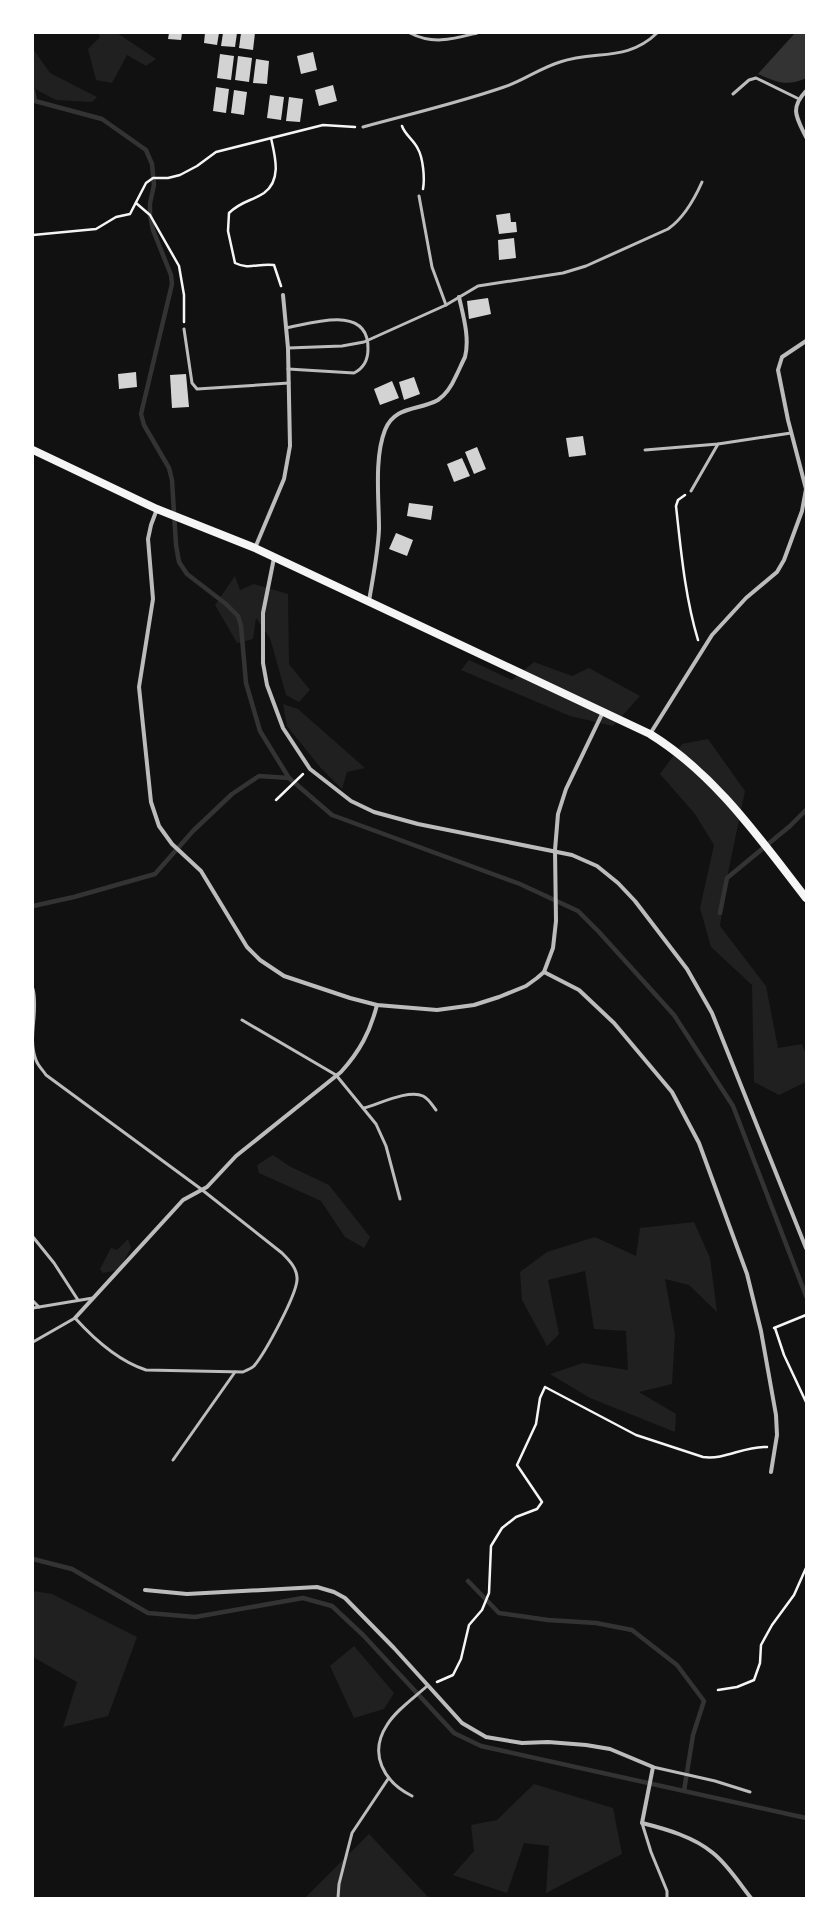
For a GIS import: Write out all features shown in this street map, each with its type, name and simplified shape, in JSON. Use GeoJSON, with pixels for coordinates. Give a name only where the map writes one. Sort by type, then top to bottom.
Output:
{"type":"FeatureCollection","features":[{"type":"Feature","properties":{"kind":"main road"},"geometry":{"type":"LineString","coordinates":[[33,450],[157,509],[255,548],[650,734],[690,763],[721,794],[806,898]]}},
{"type":"Feature","properties":{"kind":"street"},"geometry":{"type":"LineString","coordinates":[[806,91],[799,99],[795,112],[806,137]]}},
{"type":"Feature","properties":{"kind":"street"},"geometry":{"type":"LineString","coordinates":[[255,548],[284,479],[290,446],[288,348],[284,295]]}},
{"type":"Feature","properties":{"kind":"street"},"geometry":{"type":"LineString","coordinates":[[369,601],[375,568],[381,447],[385,431],[390,420],[398,413],[438,400],[450,388],[465,356],[467,338],[459,297]]}},
{"type":"Feature","properties":{"kind":"street"},"geometry":{"type":"LineString","coordinates":[[650,734],[701,650],[723,621],[746,598],[776,572],[784,560],[802,511],[806,489],[779,381],[779,364],[786,353],[806,341]]}},
{"type":"Feature","properties":{"kind":"street"},"geometry":{"type":"LineString","coordinates":[[157,509],[148,539],[153,600],[139,687],[151,802],[159,826],[172,844],[192,863],[207,881],[237,932],[260,960],[284,976],[350,998],[377,1005],[437,1010],[474,1005],[499,997],[526,986],[544,972],[553,948],[556,921],[555,850],[558,814],[562,800],[603,712]]}},
{"type":"Feature","properties":{"kind":"street"},"geometry":{"type":"LineString","coordinates":[[274,558],[263,614],[263,663],[266,685],[280,722],[296,751],[310,769],[329,786],[351,801],[374,812],[418,824],[555,850],[587,861],[606,872],[635,900],[687,969],[720,1031],[806,1248]]}},
{"type":"Feature","properties":{"kind":"street"},"geometry":{"type":"LineString","coordinates":[[544,972],[579,990],[614,1023],[672,1092],[699,1143],[748,1274],[762,1331],[776,1415],[776,1448],[771,1472]]}},
{"type":"Feature","properties":{"kind":"street"},"geometry":{"type":"LineString","coordinates":[[75,1318],[183,1200],[215,1180],[236,1156],[336,1075],[354,1058],[372,1024],[377,1005]]}},
{"type":"Feature","properties":{"kind":"street"},"geometry":{"type":"LineString","coordinates":[[146,1590],[187,1594],[317,1587],[334,1592],[345,1598],[394,1648],[462,1723],[486,1737],[522,1743],[548,1742],[610,1749],[653,1767],[642,1823],[663,1828],[712,1852],[751,1898]]}},
{"type":"Feature","properties":{"kind":"lane"},"geometry":{"type":"LineString","coordinates":[[410,33],[423,40],[444,41],[477,33]]}},
{"type":"Feature","properties":{"kind":"lane"},"geometry":{"type":"LineString","coordinates":[[363,127],[506,87],[542,68],[561,62],[582,56],[613,54],[632,50],[649,40],[657,33]]}},
{"type":"Feature","properties":{"kind":"lane"},"geometry":{"type":"LineString","coordinates":[[733,94],[749,80],[756,78],[799,99]]}},
{"type":"Feature","properties":{"kind":"lane"},"geometry":{"type":"LineString","coordinates":[[288,348],[357,344],[446,305],[478,286],[546,276],[586,266],[668,229],[678,222],[696,196],[702,182]]}},
{"type":"Feature","properties":{"kind":"lane"},"geometry":{"type":"LineString","coordinates":[[419,196],[432,267],[446,305]]}},
{"type":"Feature","properties":{"kind":"lane"},"geometry":{"type":"LineString","coordinates":[[286,328],[326,321],[350,321],[362,327],[366,332],[368,340],[366,364],[354,373],[288,369]]}},
{"type":"Feature","properties":{"kind":"lane"},"geometry":{"type":"LineString","coordinates":[[184,329],[192,383],[197,389],[289,383]]}},
{"type":"Feature","properties":{"kind":"lane"},"geometry":{"type":"LineString","coordinates":[[645,450],[718,444],[791,433]]}},
{"type":"Feature","properties":{"kind":"lane"},"geometry":{"type":"LineString","coordinates":[[691,491],[718,444]]}},
{"type":"Feature","properties":{"kind":"lane"},"geometry":{"type":"LineString","coordinates":[[33,989],[36,1008],[33,1048],[36,1060],[46,1075],[201,1190],[282,1253],[291,1263],[297,1278],[296,1288],[286,1312],[254,1366],[248,1370],[235,1372],[140,1369],[106,1348],[92,1337],[75,1318],[33,1342]]}},
{"type":"Feature","properties":{"kind":"lane"},"geometry":{"type":"LineString","coordinates":[[242,1020],[336,1075],[376,1124],[386,1146],[400,1198]]}},
{"type":"Feature","properties":{"kind":"lane"},"geometry":{"type":"LineString","coordinates":[[364,1108],[407,1095],[416,1094],[424,1096],[436,1110]]}},
{"type":"Feature","properties":{"kind":"lane"},"geometry":{"type":"LineString","coordinates":[[33,1237],[54,1263],[78,1300]]}},
{"type":"Feature","properties":{"kind":"lane"},"geometry":{"type":"LineString","coordinates":[[33,1308],[93,1298]]}},
{"type":"Feature","properties":{"kind":"lane"},"geometry":{"type":"LineString","coordinates":[[33,1302],[39,1306]]}},
{"type":"Feature","properties":{"kind":"lane"},"geometry":{"type":"LineString","coordinates":[[173,1460],[235,1372]]}},
{"type":"Feature","properties":{"kind":"lane"},"geometry":{"type":"LineString","coordinates":[[412,1796],[398,1790],[388,1779],[381,1766],[379,1752],[381,1737],[387,1724],[427,1686]]}},
{"type":"Feature","properties":{"kind":"lane"},"geometry":{"type":"LineString","coordinates":[[653,1767],[715,1781],[750,1792]]}},
{"type":"Feature","properties":{"kind":"lane"},"geometry":{"type":"LineString","coordinates":[[338,1898],[352,1833],[388,1779]]}},
{"type":"Feature","properties":{"kind":"lane"},"geometry":{"type":"LineString","coordinates":[[642,1823],[651,1852],[667,1891],[666,1898]]}},
{"type":"Feature","properties":{"kind":"path"},"geometry":{"type":"LineString","coordinates":[[399,117],[404,130],[418,149],[423,174],[423,187],[419,196]]}},
{"type":"Feature","properties":{"kind":"path"},"geometry":{"type":"LineString","coordinates":[[33,235],[96,230],[116,217],[130,214],[146,183],[154,178],[168,178],[180,175],[197,166],[216,152],[322,125],[363,127]]}},
{"type":"Feature","properties":{"kind":"path"},"geometry":{"type":"LineString","coordinates":[[271,138],[276,162],[275,178],[264,193],[238,204],[228,213],[228,231],[235,263],[244,267],[263,264],[274,266],[280,278],[284,295]]}},
{"type":"Feature","properties":{"kind":"path"},"geometry":{"type":"LineString","coordinates":[[136,203],[150,215],[179,266],[184,294],[184,329]]}},
{"type":"Feature","properties":{"kind":"path"},"geometry":{"type":"LineString","coordinates":[[691,491],[678,500],[676,506],[687,591],[692,619],[701,650]]}},
{"type":"Feature","properties":{"kind":"path"},"geometry":{"type":"LineString","coordinates":[[276,800],[303,775]]}},
{"type":"Feature","properties":{"kind":"path"},"geometry":{"type":"LineString","coordinates":[[806,1316],[775,1328],[784,1355],[806,1402]]}},
{"type":"Feature","properties":{"kind":"path"},"geometry":{"type":"LineString","coordinates":[[427,1686],[453,1675],[461,1659],[469,1625],[482,1610],[489,1593],[491,1546],[502,1528],[516,1517],[537,1509],[542,1502],[517,1465],[536,1424],[540,1398],[545,1387],[636,1435],[703,1457],[713,1458],[723,1456],[753,1447],[776,1448]]}},
{"type":"Feature","properties":{"kind":"path"},"geometry":{"type":"LineString","coordinates":[[718,1690],[737,1688],[754,1680],[760,1663],[761,1645],[772,1625],[794,1595],[806,1568]]}},
{"type":"Feature","properties":{"kind":"shaded area"},"geometry":{"type":"Polygon","coordinates":[[[98,33],[117,33],[156,59],[146,66],[127,55],[112,83],[96,80],[88,49],[100,37],[98,33]]]}},
{"type":"Feature","properties":{"kind":"shaded area"},"geometry":{"type":"Polygon","coordinates":[[[795,33],[806,33],[806,78],[787,83],[776,81],[758,74],[795,33]]]}},
{"type":"Feature","properties":{"kind":"shaded area"},"geometry":{"type":"Polygon","coordinates":[[[33,49],[50,73],[97,97],[92,102],[56,100],[33,88],[33,49]]]}},
{"type":"Feature","properties":{"kind":"shaded area"},"geometry":{"type":"Polygon","coordinates":[[[235,576],[240,590],[254,584],[288,594],[289,664],[310,690],[299,702],[286,695],[270,638],[256,618],[253,639],[237,643],[215,605],[235,576]]]}},
{"type":"Feature","properties":{"kind":"shaded area"},"geometry":{"type":"Polygon","coordinates":[[[469,660],[512,680],[534,662],[572,676],[589,668],[640,696],[613,726],[570,716],[461,670],[469,660]]]}},
{"type":"Feature","properties":{"kind":"shaded area"},"geometry":{"type":"Polygon","coordinates":[[[283,704],[298,709],[365,768],[347,772],[342,789],[320,767],[287,726],[283,704]]]}},
{"type":"Feature","properties":{"kind":"shaded area"},"geometry":{"type":"Polygon","coordinates":[[[708,739],[745,791],[727,878],[720,926],[766,986],[778,1048],[802,1044],[806,1054],[806,1082],[779,1095],[754,1082],[752,985],[711,947],[700,908],[714,845],[695,814],[660,774],[682,744],[708,739]]]}},
{"type":"Feature","properties":{"kind":"shaded area"},"geometry":{"type":"Polygon","coordinates":[[[273,1155],[289,1166],[329,1185],[370,1237],[364,1248],[345,1237],[321,1201],[259,1173],[257,1165],[273,1155]]]}},
{"type":"Feature","properties":{"kind":"shaded area"},"geometry":{"type":"Polygon","coordinates":[[[694,1222],[710,1258],[717,1312],[689,1285],[665,1279],[675,1334],[672,1384],[639,1392],[676,1414],[675,1432],[590,1398],[550,1374],[583,1363],[628,1370],[626,1331],[594,1329],[585,1271],[548,1280],[559,1334],[547,1346],[522,1300],[520,1272],[547,1252],[595,1237],[636,1256],[640,1228],[694,1222]]]}},
{"type":"Feature","properties":{"kind":"shaded area"},"geometry":{"type":"Polygon","coordinates":[[[128,1239],[131,1248],[119,1270],[103,1273],[100,1269],[111,1248],[117,1250],[128,1239]]]}},
{"type":"Feature","properties":{"kind":"shaded area"},"geometry":{"type":"Polygon","coordinates":[[[33,1591],[52,1594],[137,1637],[108,1716],[63,1727],[77,1682],[33,1657],[33,1591]]]}},
{"type":"Feature","properties":{"kind":"shaded area"},"geometry":{"type":"Polygon","coordinates":[[[354,1646],[394,1693],[384,1709],[354,1718],[330,1666],[354,1646]]]}},
{"type":"Feature","properties":{"kind":"shaded area"},"geometry":{"type":"Polygon","coordinates":[[[534,1784],[613,1808],[622,1854],[546,1893],[549,1846],[524,1843],[507,1893],[453,1875],[474,1851],[471,1825],[497,1820],[534,1784]]]}},
{"type":"Feature","properties":{"kind":"shaded area"},"geometry":{"type":"Polygon","coordinates":[[[369,1834],[429,1898],[305,1898],[369,1834]]]}},
{"type":"Feature","properties":{"kind":"building"},"geometry":{"type":"Polygon","coordinates":[[[169,33],[182,33],[181,40],[168,39],[169,33]]]}},
{"type":"Feature","properties":{"kind":"building"},"geometry":{"type":"Polygon","coordinates":[[[205,33],[219,33],[217,45],[204,43],[205,33]]]}},
{"type":"Feature","properties":{"kind":"building"},"geometry":{"type":"Polygon","coordinates":[[[223,33],[237,33],[235,47],[221,46],[223,33]]]}},
{"type":"Feature","properties":{"kind":"building"},"geometry":{"type":"Polygon","coordinates":[[[241,33],[255,33],[253,50],[239,48],[241,33]]]}},
{"type":"Feature","properties":{"kind":"building"},"geometry":{"type":"Polygon","coordinates":[[[313,52],[317,70],[301,74],[297,56],[313,52]]]}},
{"type":"Feature","properties":{"kind":"building"},"geometry":{"type":"Polygon","coordinates":[[[220,54],[234,56],[231,80],[217,78],[220,54]]]}},
{"type":"Feature","properties":{"kind":"building"},"geometry":{"type":"Polygon","coordinates":[[[238,56],[252,58],[249,82],[235,80],[238,56]]]}},
{"type":"Feature","properties":{"kind":"building"},"geometry":{"type":"Polygon","coordinates":[[[256,59],[269,61],[267,84],[253,83],[256,59]]]}},
{"type":"Feature","properties":{"kind":"building"},"geometry":{"type":"Polygon","coordinates":[[[333,85],[337,101],[319,106],[315,90],[333,85]]]}},
{"type":"Feature","properties":{"kind":"building"},"geometry":{"type":"Polygon","coordinates":[[[216,87],[229,89],[226,113],[213,111],[216,87]]]}},
{"type":"Feature","properties":{"kind":"building"},"geometry":{"type":"Polygon","coordinates":[[[234,90],[247,92],[244,115],[231,113],[234,90]]]}},
{"type":"Feature","properties":{"kind":"building"},"geometry":{"type":"Polygon","coordinates":[[[270,95],[284,97],[281,120],[267,118],[270,95]]]}},
{"type":"Feature","properties":{"kind":"building"},"geometry":{"type":"Polygon","coordinates":[[[289,97],[303,99],[300,122],[286,121],[289,97]]]}},
{"type":"Feature","properties":{"kind":"building"},"geometry":{"type":"Polygon","coordinates":[[[510,213],[511,222],[516,222],[517,232],[499,234],[496,215],[510,213]]]}},
{"type":"Feature","properties":{"kind":"building"},"geometry":{"type":"Polygon","coordinates":[[[514,238],[516,258],[499,260],[498,240],[514,238]]]}},
{"type":"Feature","properties":{"kind":"building"},"geometry":{"type":"Polygon","coordinates":[[[488,298],[491,314],[469,319],[467,301],[488,298]]]}},
{"type":"Feature","properties":{"kind":"building"},"geometry":{"type":"Polygon","coordinates":[[[136,372],[137,387],[119,389],[118,374],[136,372]]]}},
{"type":"Feature","properties":{"kind":"building"},"geometry":{"type":"Polygon","coordinates":[[[186,374],[189,407],[172,408],[170,375],[186,374]]]}},
{"type":"Feature","properties":{"kind":"building"},"geometry":{"type":"Polygon","coordinates":[[[414,377],[420,394],[404,400],[399,382],[414,377]]]}},
{"type":"Feature","properties":{"kind":"building"},"geometry":{"type":"Polygon","coordinates":[[[392,381],[399,398],[380,405],[374,389],[392,381]]]}},
{"type":"Feature","properties":{"kind":"building"},"geometry":{"type":"Polygon","coordinates":[[[583,436],[586,455],[569,457],[566,438],[583,436]]]}},
{"type":"Feature","properties":{"kind":"building"},"geometry":{"type":"Polygon","coordinates":[[[477,447],[486,469],[474,474],[465,452],[477,447]]]}},
{"type":"Feature","properties":{"kind":"building"},"geometry":{"type":"Polygon","coordinates":[[[462,458],[470,476],[454,482],[447,464],[462,458]]]}},
{"type":"Feature","properties":{"kind":"building"},"geometry":{"type":"Polygon","coordinates":[[[409,503],[433,506],[431,520],[407,516],[409,503]]]}},
{"type":"Feature","properties":{"kind":"building"},"geometry":{"type":"Polygon","coordinates":[[[396,533],[413,540],[407,556],[389,549],[396,533]]]}},
{"type":"Feature","properties":{"kind":"waterway"},"geometry":{"type":"LineString","coordinates":[[33,91],[35,101],[102,119],[146,150],[152,164],[154,185],[150,203],[150,215],[153,230],[171,275],[172,284],[141,414],[144,425],[169,468],[172,480],[176,545],[179,562],[187,574],[226,604],[238,616],[241,626],[246,683],[260,731],[289,778],[332,815],[520,884],[578,911],[599,932],[674,1015],[733,1106],[806,1296]]}},
{"type":"Feature","properties":{"kind":"waterway"},"geometry":{"type":"LineString","coordinates":[[33,906],[74,897],[155,874],[193,831],[232,794],[259,776],[289,778]]}},
{"type":"Feature","properties":{"kind":"waterway"},"geometry":{"type":"LineString","coordinates":[[720,913],[727,878],[790,826],[806,810]]}},
{"type":"Feature","properties":{"kind":"waterway"},"geometry":{"type":"LineString","coordinates":[[33,1559],[72,1569],[148,1613],[195,1617],[303,1598],[332,1606],[363,1635],[454,1733],[481,1746],[806,1818]]}},
{"type":"Feature","properties":{"kind":"waterway"},"geometry":{"type":"LineString","coordinates":[[468,1581],[499,1613],[548,1620],[596,1623],[632,1630],[677,1665],[704,1701],[693,1735],[684,1791]]}}]}
